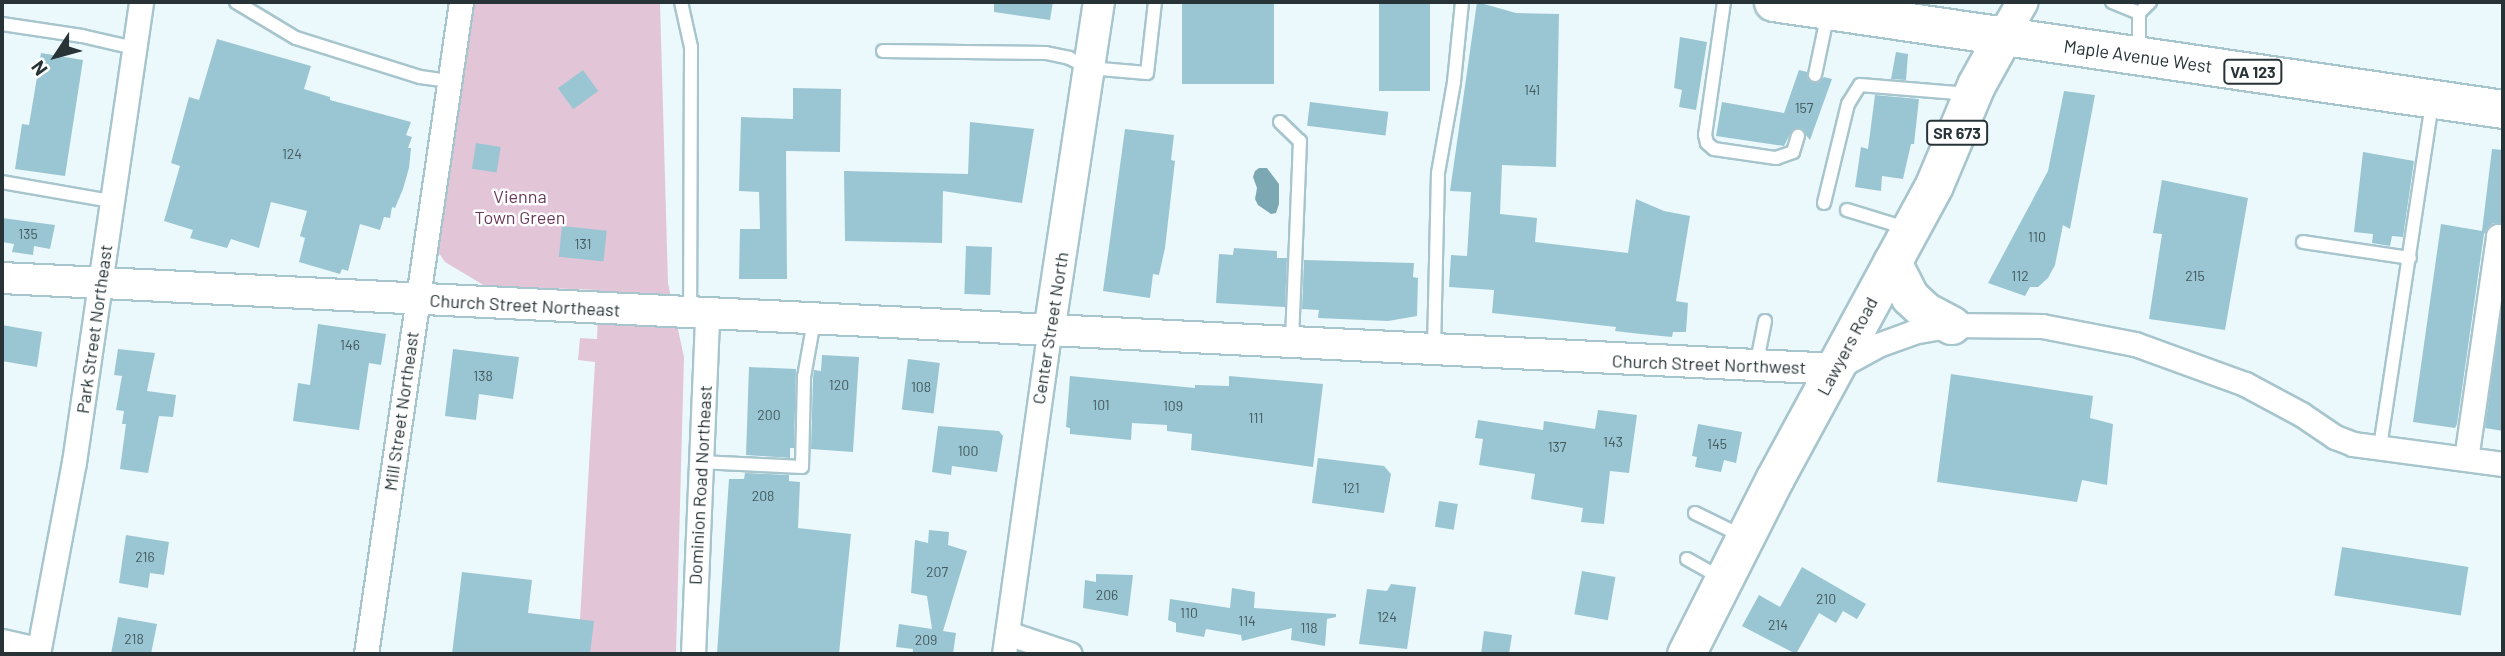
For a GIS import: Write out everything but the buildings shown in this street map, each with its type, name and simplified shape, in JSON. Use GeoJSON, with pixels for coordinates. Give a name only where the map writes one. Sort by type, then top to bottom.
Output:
{"type":"FeatureCollection","features":[{"type":"Feature","properties":{"kind":"main road","name":"Maple Avenue West"},"geometry":{"type":"LineString","coordinates":[[1773,2],[2503,109]]}},
{"type":"Feature","properties":{"kind":"main road","name":"Lawyers Road"},"geometry":{"type":"LineString","coordinates":[[1686,654],[1944,165],[1972,94],[2003,36]]}},
{"type":"Feature","properties":{"kind":"main road"},"geometry":{"type":"LineString","coordinates":[[1892,262],[1910,297],[1925,311],[1951,325]]}},
{"type":"Feature","properties":{"kind":"street","name":"Park Street Northeast"},"geometry":{"type":"LineString","coordinates":[[38,652],[74,462],[141,2]]}},
{"type":"Feature","properties":{"kind":"street","name":"Mill Street Northeast"},"geometry":{"type":"LineString","coordinates":[[366,654],[461,2]]}},
{"type":"Feature","properties":{"kind":"street","name":"Center Street North"},"geometry":{"type":"LineString","coordinates":[[1005,643],[1098,2]]}},
{"type":"Feature","properties":{"kind":"street"},"geometry":{"type":"LineString","coordinates":[[2003,36],[2023,2]]}},
{"type":"Feature","properties":{"kind":"street"},"geometry":{"type":"LineString","coordinates":[[2466,459],[2497,236],[2503,237]]}},
{"type":"Feature","properties":{"kind":"street","name":"Church Street Northeast"},"geometry":{"type":"LineString","coordinates":[[2,278],[1049,332]]}},
{"type":"Feature","properties":{"kind":"street","name":"Dominion Road Northeast"},"geometry":{"type":"LineString","coordinates":[[693,654],[700,462],[698,315]]}},
{"type":"Feature","properties":{"kind":"street"},"geometry":{"type":"LineString","coordinates":[[1834,369],[1878,345],[1913,332],[1951,325],[1997,323],[2087,332],[2135,344],[2245,384],[2290,408],[2335,437],[2380,447],[2503,464]]}},
{"type":"Feature","properties":{"kind":"street","name":"Church Street Northwest"},"geometry":{"type":"LineString","coordinates":[[1049,332],[1834,369]]}},
{"type":"Feature","properties":{"kind":"street"},"geometry":{"type":"LineString","coordinates":[[2,641],[38,652]]}},
{"type":"Feature","properties":{"kind":"street"},"geometry":{"type":"LineString","coordinates":[[1005,643],[1070,654]]}},
{"type":"Feature","properties":{"kind":"lane"},"geometry":{"type":"LineString","coordinates":[[236,2],[296,38],[420,77],[449,81]]}},
{"type":"Feature","properties":{"kind":"lane"},"geometry":{"type":"LineString","coordinates":[[681,2],[691,47],[698,315]]}},
{"type":"Feature","properties":{"kind":"lane"},"geometry":{"type":"LineString","coordinates":[[883,51],[1046,53],[1069,58],[1089,68],[1146,73],[1155,2]]}},
{"type":"Feature","properties":{"kind":"lane"},"geometry":{"type":"LineString","coordinates":[[1434,350],[1438,173],[1454,82],[1462,2]]}},
{"type":"Feature","properties":{"kind":"lane"},"geometry":{"type":"LineString","coordinates":[[1724,2],[1705,135],[1707,143],[1714,149],[1776,158],[1793,152],[1798,136]]}},
{"type":"Feature","properties":{"kind":"lane"},"geometry":{"type":"LineString","coordinates":[[2112,2],[2139,13]]}},
{"type":"Feature","properties":{"kind":"lane"},"geometry":{"type":"LineString","coordinates":[[2139,56],[2139,13],[2150,2]]}},
{"type":"Feature","properties":{"kind":"lane"},"geometry":{"type":"LineString","coordinates":[[1815,75],[1829,10]]}},
{"type":"Feature","properties":{"kind":"lane"},"geometry":{"type":"LineString","coordinates":[[2,24],[82,36],[134,48]]}},
{"type":"Feature","properties":{"kind":"lane"},"geometry":{"type":"LineString","coordinates":[[1824,203],[1842,141],[1848,104],[1860,85],[1972,94]]}},
{"type":"Feature","properties":{"kind":"lane"},"geometry":{"type":"LineString","coordinates":[[2380,447],[2432,99]]}},
{"type":"Feature","properties":{"kind":"lane"},"geometry":{"type":"LineString","coordinates":[[1279,122],[1300,141],[1292,343]]}},
{"type":"Feature","properties":{"kind":"lane"},"geometry":{"type":"LineString","coordinates":[[2,182],[111,201]]}},
{"type":"Feature","properties":{"kind":"lane"},"geometry":{"type":"LineString","coordinates":[[1847,210],[1910,229]]}},
{"type":"Feature","properties":{"kind":"lane"},"geometry":{"type":"LineString","coordinates":[[2303,242],[2410,258]]}},
{"type":"Feature","properties":{"kind":"lane"},"geometry":{"type":"LineString","coordinates":[[700,462],[802,467],[804,377],[814,321]]}},
{"type":"Feature","properties":{"kind":"lane"},"geometry":{"type":"LineString","coordinates":[[1756,366],[1765,321]]}},
{"type":"Feature","properties":{"kind":"lane"},"geometry":{"type":"LineString","coordinates":[[1695,513],[1746,538]]}},
{"type":"Feature","properties":{"kind":"lane"},"geometry":{"type":"LineString","coordinates":[[1688,559],[1724,580]]}},
{"type":"Feature","properties":{"kind":"green space","name":"Vienna Town Green"},"geometry":{"type":"Polygon","coordinates":[[[471,2],[660,2],[668,283],[684,357],[676,654],[578,654],[595,362],[578,360],[580,338],[597,339],[599,290],[485,286],[445,262],[434,246],[471,2]]]}},
{"type":"Feature","properties":{"kind":"water"},"geometry":{"type":"Polygon","coordinates":[[[1259,168],[1267,168],[1279,184],[1276,213],[1271,214],[1258,205],[1255,199],[1257,188],[1253,177],[1259,168]]]}}]}
